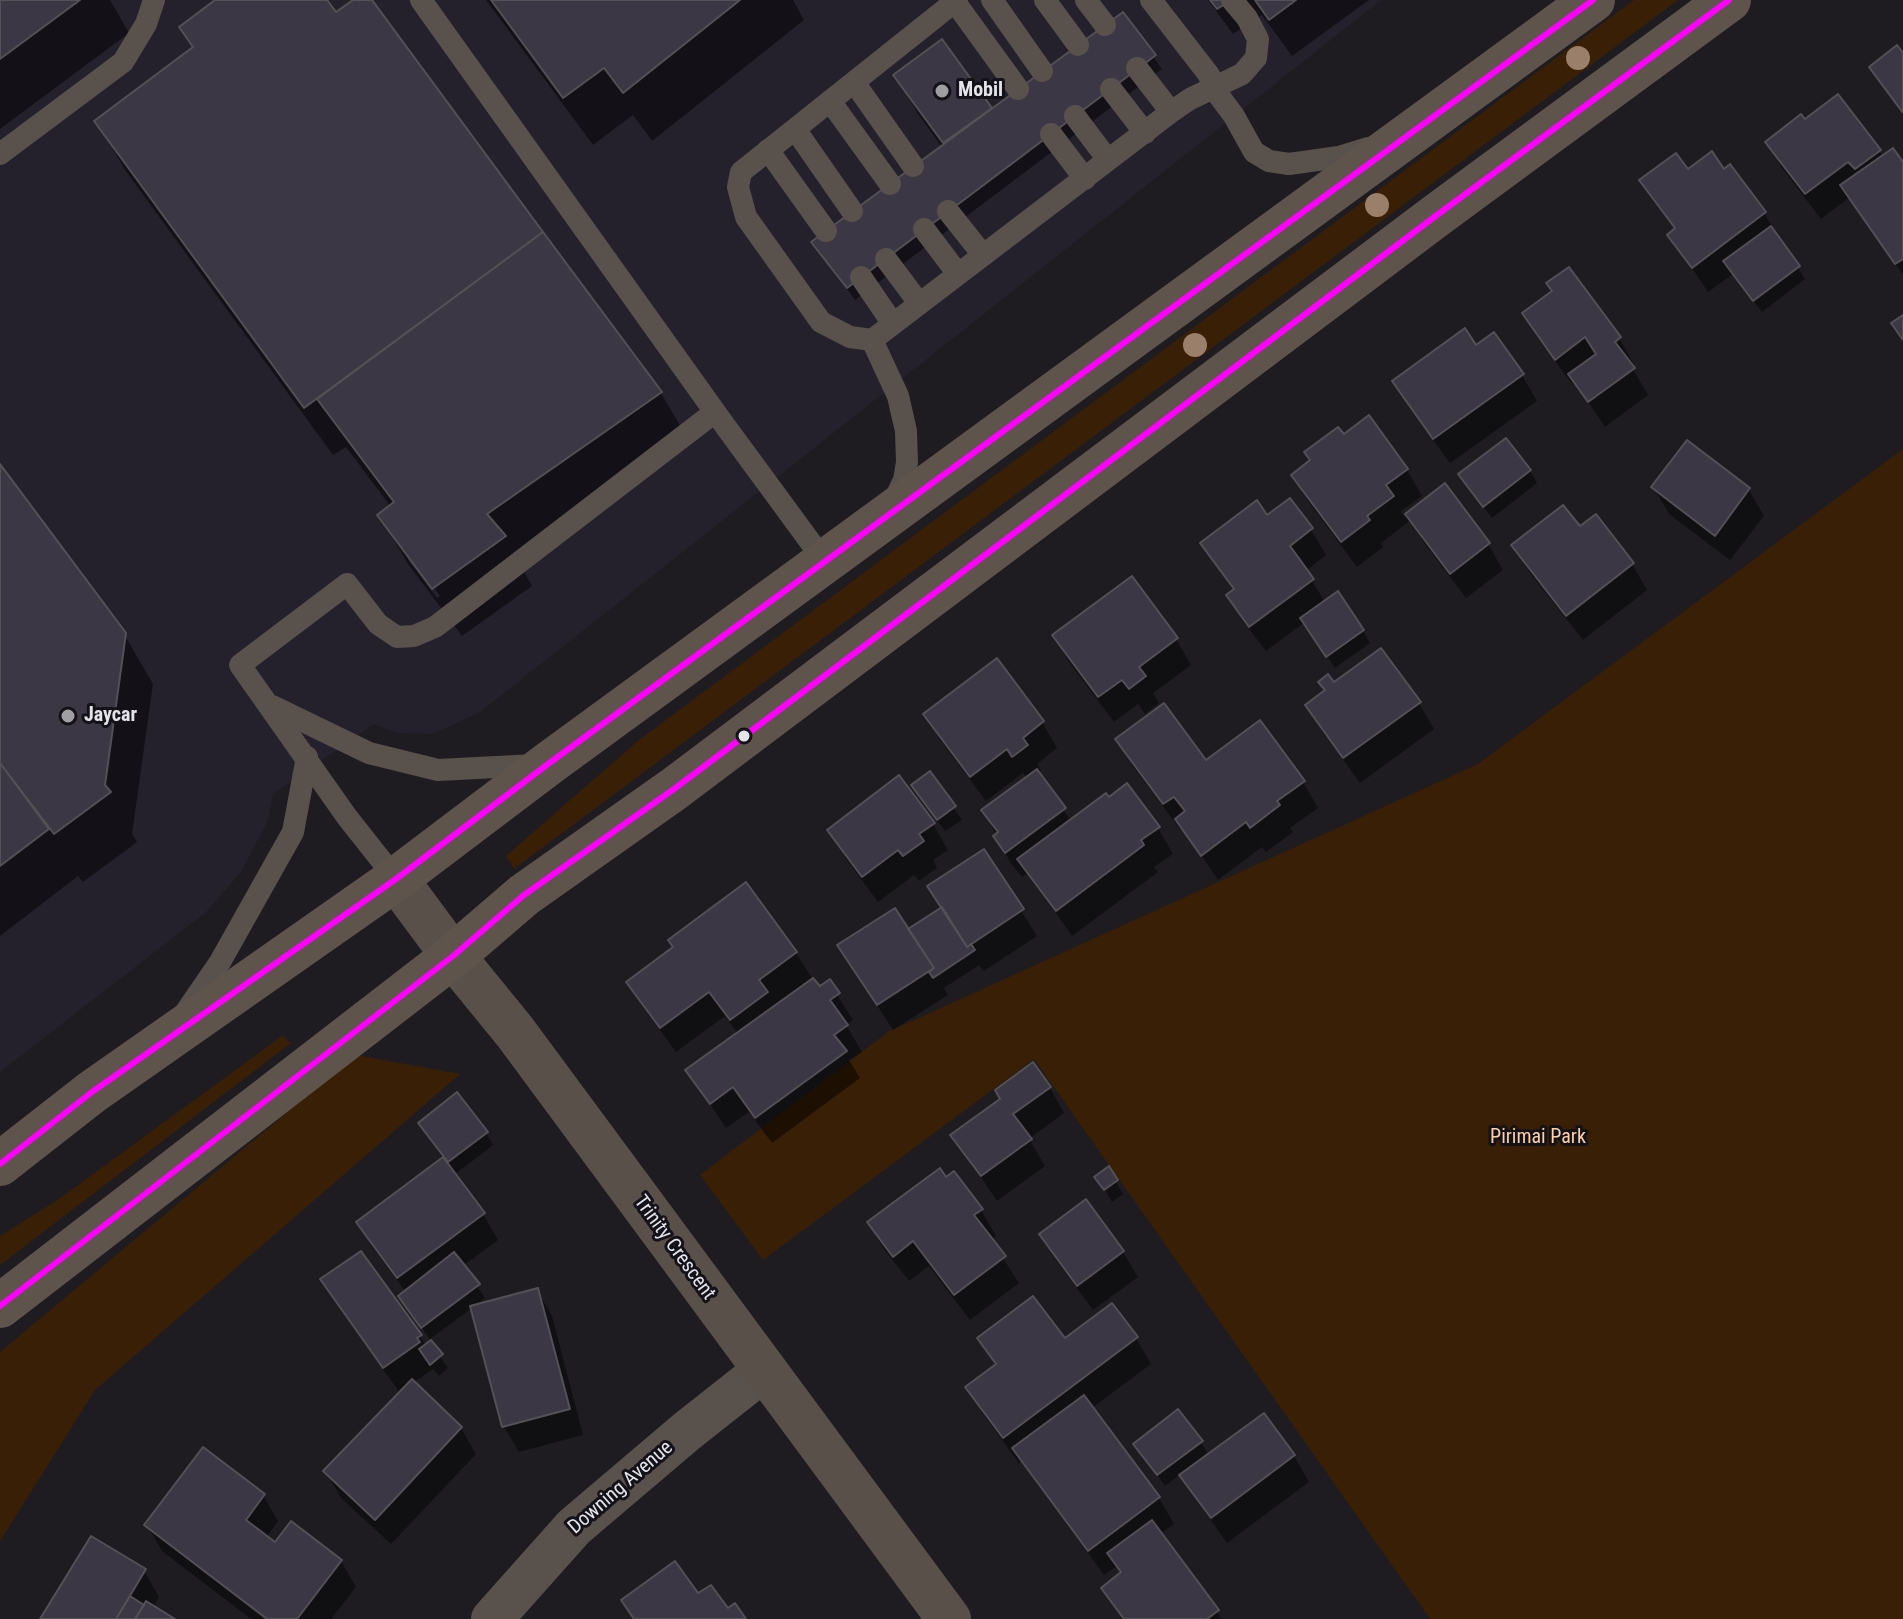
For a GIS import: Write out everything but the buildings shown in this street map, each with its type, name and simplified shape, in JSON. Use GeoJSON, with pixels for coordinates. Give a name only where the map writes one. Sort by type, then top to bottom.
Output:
{"type":"FeatureCollection","features":[{"type":"Feature","properties":{"kind":"highway"},"geometry":{"type":"LineString","coordinates":[[0,1164],[92,1092],[396,879],[548,764],[1593,0]]}},
{"type":"Feature","properties":{"kind":"highway"},"geometry":{"type":"LineString","coordinates":[[0,1306],[453,956],[524,895],[674,789],[1485,179],[1729,0]]}},
{"type":"Feature","properties":{"kind":"street","name":"Trinity Crescent"},"geometry":{"type":"LineString","coordinates":[[396,879],[515,1032],[949,1619]]}},
{"type":"Feature","properties":{"kind":"street","name":"Downing Avenue"},"geometry":{"type":"LineString","coordinates":[[492,1619],[574,1527],[763,1371]]}},
{"type":"Feature","properties":{"kind":"lane"},"geometry":{"type":"LineString","coordinates":[[8,148],[123,62],[146,24],[154,0]]}},
{"type":"Feature","properties":{"kind":"lane"},"geometry":{"type":"LineString","coordinates":[[421,0],[825,562]]}},
{"type":"Feature","properties":{"kind":"lane"},"geometry":{"type":"LineString","coordinates":[[992,0],[1042,71]]}},
{"type":"Feature","properties":{"kind":"lane"},"geometry":{"type":"LineString","coordinates":[[1045,0],[1078,45]]}},
{"type":"Feature","properties":{"kind":"lane"},"geometry":{"type":"LineString","coordinates":[[1086,0],[1105,25]]}},
{"type":"Feature","properties":{"kind":"lane"},"geometry":{"type":"LineString","coordinates":[[1151,0],[1209,75],[1214,89],[1254,152],[1269,161],[1289,164],[1339,157],[1422,125]]}},
{"type":"Feature","properties":{"kind":"lane"},"geometry":{"type":"LineString","coordinates":[[1018,89],[956,1],[741,172],[738,187],[746,217],[821,322],[850,337],[872,340],[1171,112],[1190,99],[1242,74],[1256,58],[1258,39],[1247,18],[1232,0]]}},
{"type":"Feature","properties":{"kind":"lane"},"geometry":{"type":"LineString","coordinates":[[1137,68],[1171,112]]}},
{"type":"Feature","properties":{"kind":"lane"},"geometry":{"type":"LineString","coordinates":[[854,82],[913,166]]}},
{"type":"Feature","properties":{"kind":"lane"},"geometry":{"type":"LineString","coordinates":[[1111,89],[1145,133]]}},
{"type":"Feature","properties":{"kind":"lane"},"geometry":{"type":"LineString","coordinates":[[830,101],[890,184]]}},
{"type":"Feature","properties":{"kind":"lane"},"geometry":{"type":"LineString","coordinates":[[1075,116],[1108,160]]}},
{"type":"Feature","properties":{"kind":"lane"},"geometry":{"type":"LineString","coordinates":[[795,129],[852,211]]}},
{"type":"Feature","properties":{"kind":"lane"},"geometry":{"type":"LineString","coordinates":[[1051,134],[1085,179]]}},
{"type":"Feature","properties":{"kind":"lane"},"geometry":{"type":"LineString","coordinates":[[768,150],[826,231]]}},
{"type":"Feature","properties":{"kind":"lane"},"geometry":{"type":"LineString","coordinates":[[948,211],[983,255]]}},
{"type":"Feature","properties":{"kind":"lane"},"geometry":{"type":"LineString","coordinates":[[924,229],[958,274]]}},
{"type":"Feature","properties":{"kind":"lane"},"geometry":{"type":"LineString","coordinates":[[886,259],[919,303]]}},
{"type":"Feature","properties":{"kind":"lane"},"geometry":{"type":"LineString","coordinates":[[861,277],[893,324]]}},
{"type":"Feature","properties":{"kind":"lane"},"geometry":{"type":"LineString","coordinates":[[872,340],[898,396],[908,448],[904,480],[896,499],[877,523]]}},
{"type":"Feature","properties":{"kind":"lane"},"geometry":{"type":"LineString","coordinates":[[396,879],[347,817],[240,665],[347,584],[378,624],[397,637],[414,636],[435,627],[715,412]]}},
{"type":"Feature","properties":{"kind":"lane"},"geometry":{"type":"LineString","coordinates":[[267,703],[369,753],[438,770],[548,764]]}},
{"type":"Feature","properties":{"kind":"lane"},"geometry":{"type":"LineString","coordinates":[[169,1037],[220,962],[293,832],[307,757]]}},
{"type":"Feature","properties":{"kind":"shaded area"},"geometry":{"type":"Polygon","coordinates":[[[0,0],[1381,0],[480,712],[433,734],[397,733],[374,724],[273,794],[268,820],[241,872],[206,912],[0,1072],[0,0]]]}},
{"type":"Feature","properties":{"kind":"green space"},"geometry":{"type":"Polygon","coordinates":[[[1634,0],[1678,0],[514,869],[506,856],[639,740],[1634,0]]]}},
{"type":"Feature","properties":{"kind":"green space","name":"Pirimai Park"},"geometry":{"type":"Polygon","coordinates":[[[1903,449],[1903,1619],[1430,1619],[1034,1059],[763,1260],[700,1175],[888,1032],[1478,764],[1903,449]]]}},
{"type":"Feature","properties":{"kind":"green space"},"geometry":{"type":"Polygon","coordinates":[[[282,1036],[291,1043],[0,1265],[0,1236],[59,1199],[282,1036]]]}},
{"type":"Feature","properties":{"kind":"green space"},"geometry":{"type":"Polygon","coordinates":[[[356,1055],[460,1074],[95,1390],[0,1541],[0,1352],[356,1055]]]}},
{"type":"Feature","properties":{"kind":"transit line"},"geometry":{"type":"LineString","coordinates":[[0,1164],[92,1092],[396,879],[548,764],[1593,0]]}},
{"type":"Feature","properties":{"kind":"transit line"},"geometry":{"type":"LineString","coordinates":[[0,1306],[453,956],[524,895],[674,789],[1437,215],[1729,0]]}},
{"type":"Feature","properties":{"kind":"place","name":"Mobil"},"geometry":{"type":"Point","coordinates":[942,91]}},
{"type":"Feature","properties":{"kind":"place","name":"Jaycar"},"geometry":{"type":"Point","coordinates":[68,716]}}]}
